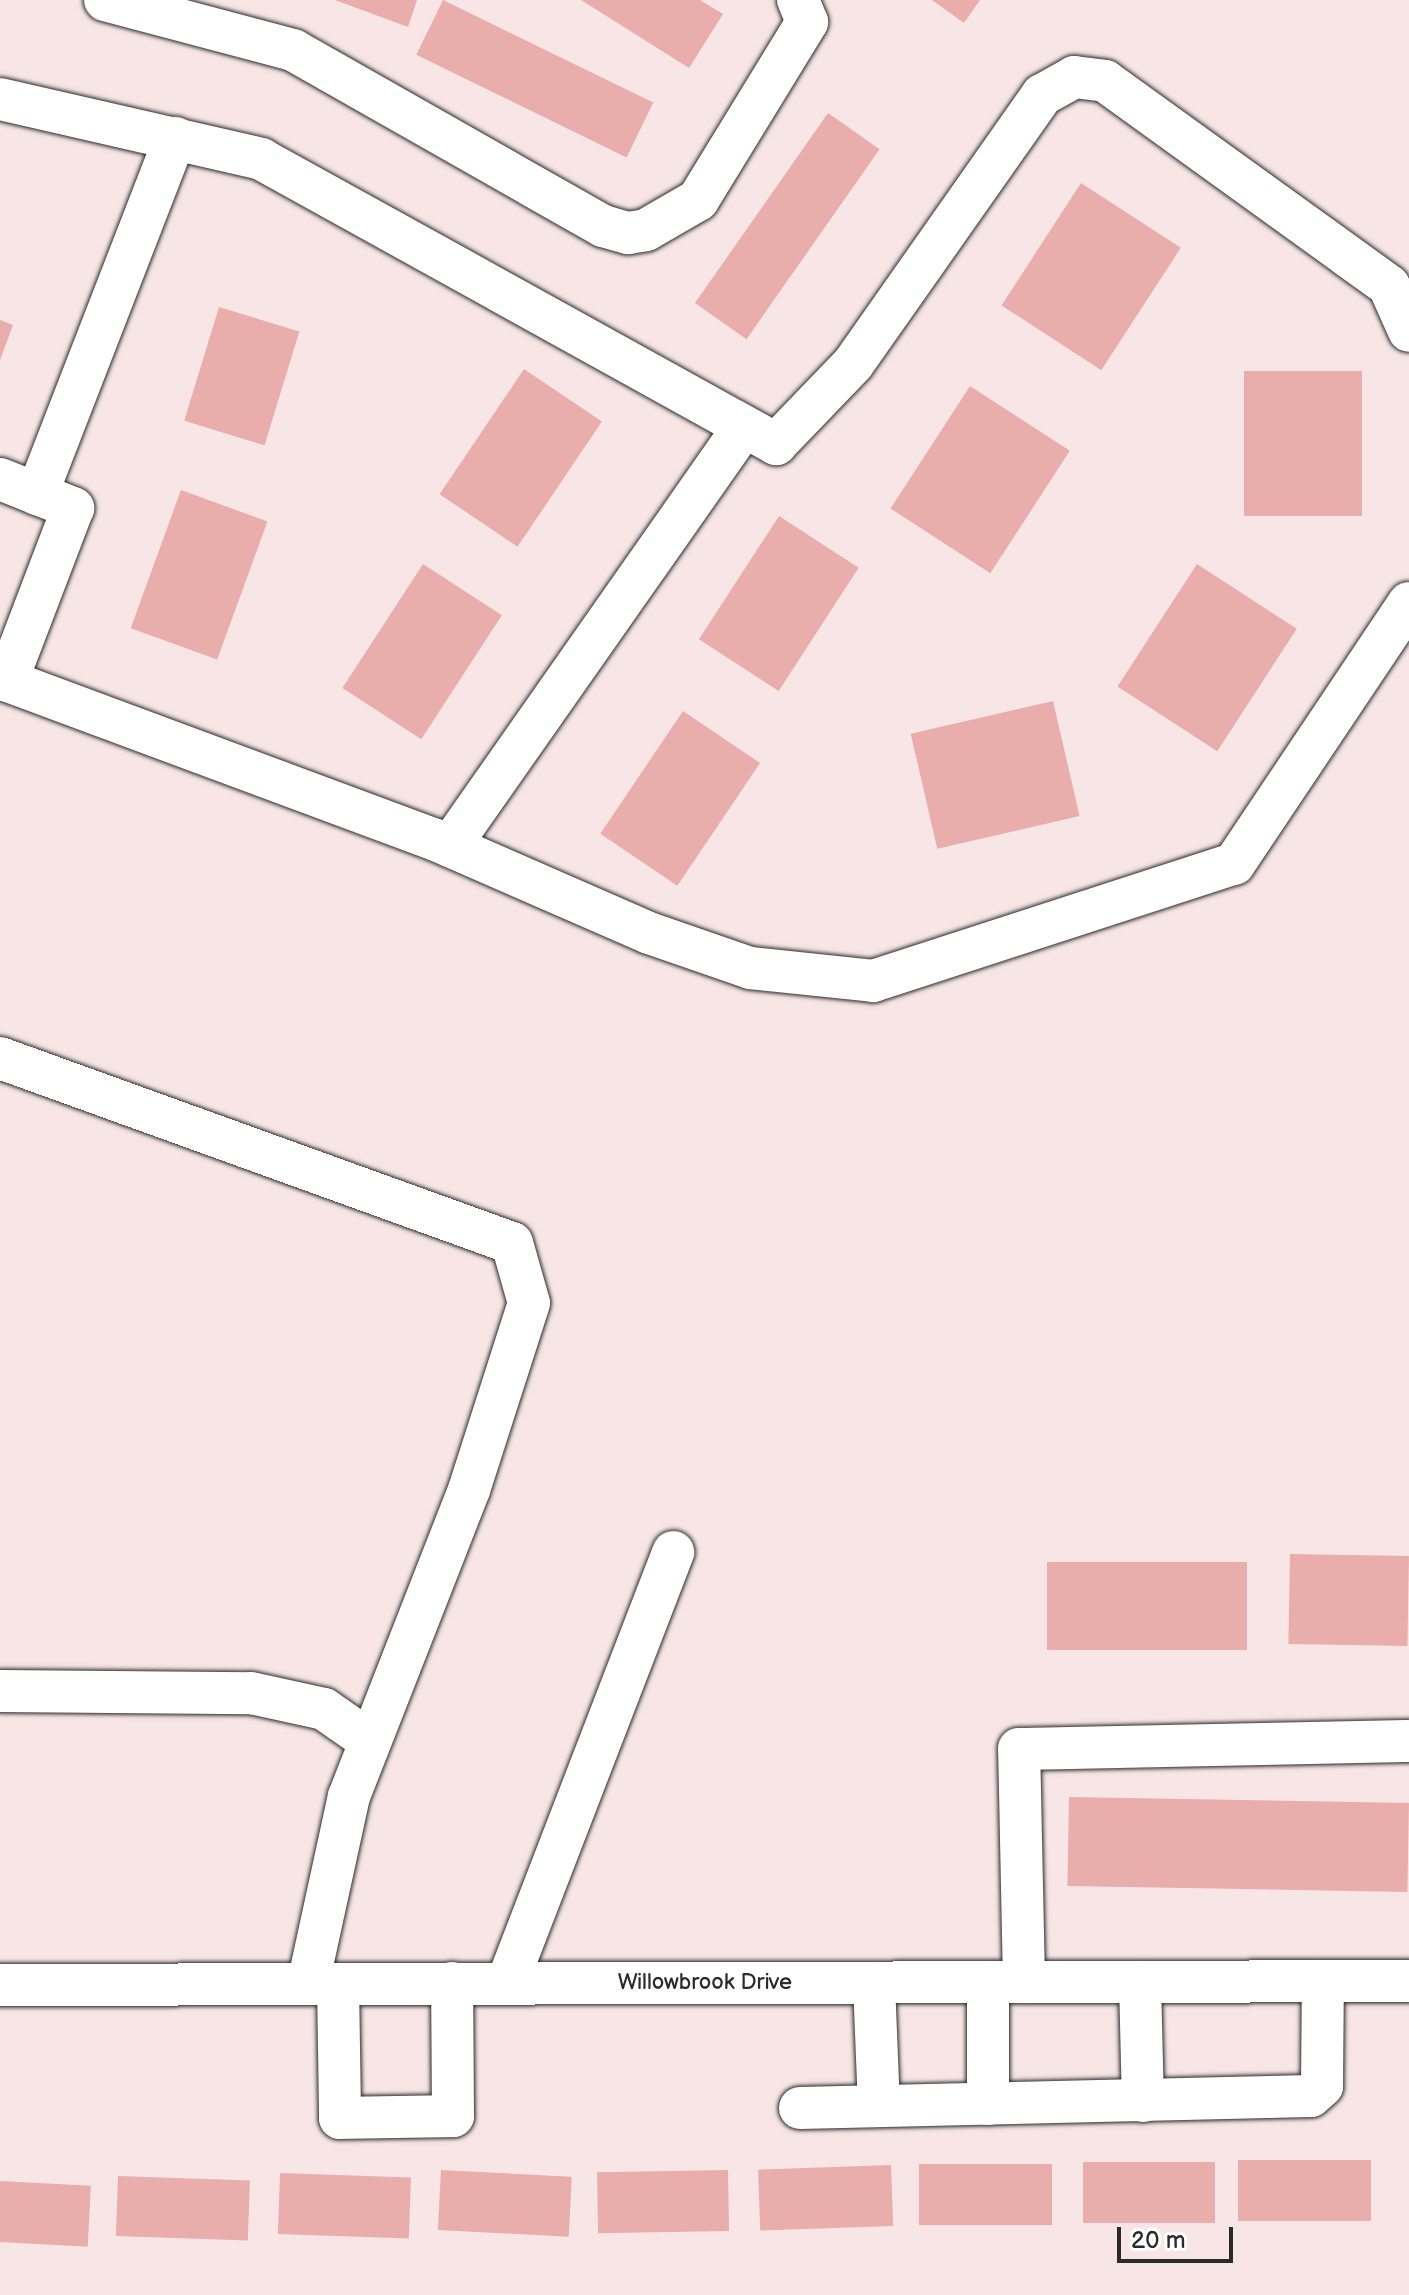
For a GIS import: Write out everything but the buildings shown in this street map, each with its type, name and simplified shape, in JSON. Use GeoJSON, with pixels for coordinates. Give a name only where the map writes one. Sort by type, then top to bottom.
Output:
{"type":"FeatureCollection","features":[{"type":"Feature","properties":{"kind":"street"},"geometry":{"type":"LineString","coordinates":[[105,0],[293,50],[603,226],[628,233],[646,230],[698,200],[807,22],[798,0]]}},
{"type":"Feature","properties":{"kind":"street"},"geometry":{"type":"LineString","coordinates":[[0,99],[261,159],[776,444],[853,364],[1042,95],[1074,77],[1105,81],[1389,286],[1409,331]]}},
{"type":"Feature","properties":{"kind":"street"},"geometry":{"type":"LineString","coordinates":[[175,138],[19,486],[73,508],[4,680],[450,846],[649,933],[750,968],[873,981],[1234,864],[1409,603]]}},
{"type":"Feature","properties":{"kind":"street"},"geometry":{"type":"LineString","coordinates":[[450,846],[743,428]]}},
{"type":"Feature","properties":{"kind":"street"},"geometry":{"type":"LineString","coordinates":[[0,1058],[512,1243],[529,1303],[469,1490],[349,1796],[323,1984],[340,2118],[453,2116],[452,1983]]}},
{"type":"Feature","properties":{"kind":"street"},"geometry":{"type":"LineString","coordinates":[[507,1983],[673,1552]]}},
{"type":"Feature","properties":{"kind":"street"},"geometry":{"type":"LineString","coordinates":[[0,1691],[251,1693],[324,1709],[370,1741]]}},
{"type":"Feature","properties":{"kind":"street"},"geometry":{"type":"LineString","coordinates":[[988,2104],[1006,1982],[1019,1749],[1409,1741]]}},
{"type":"Feature","properties":{"kind":"street"},"geometry":{"type":"LineString","coordinates":[[800,2108],[1311,2096],[1322,2086],[1323,1981]]}},
{"type":"Feature","properties":{"kind":"street","name":"Willowbrook Drive"},"geometry":{"type":"LineString","coordinates":[[0,1985],[1409,1981]]}},
{"type":"Feature","properties":{"kind":"street"},"geometry":{"type":"LineString","coordinates":[[1140,1982],[1143,2101]]}},
{"type":"Feature","properties":{"kind":"street"},"geometry":{"type":"LineString","coordinates":[[874,1983],[879,2106]]}}]}
